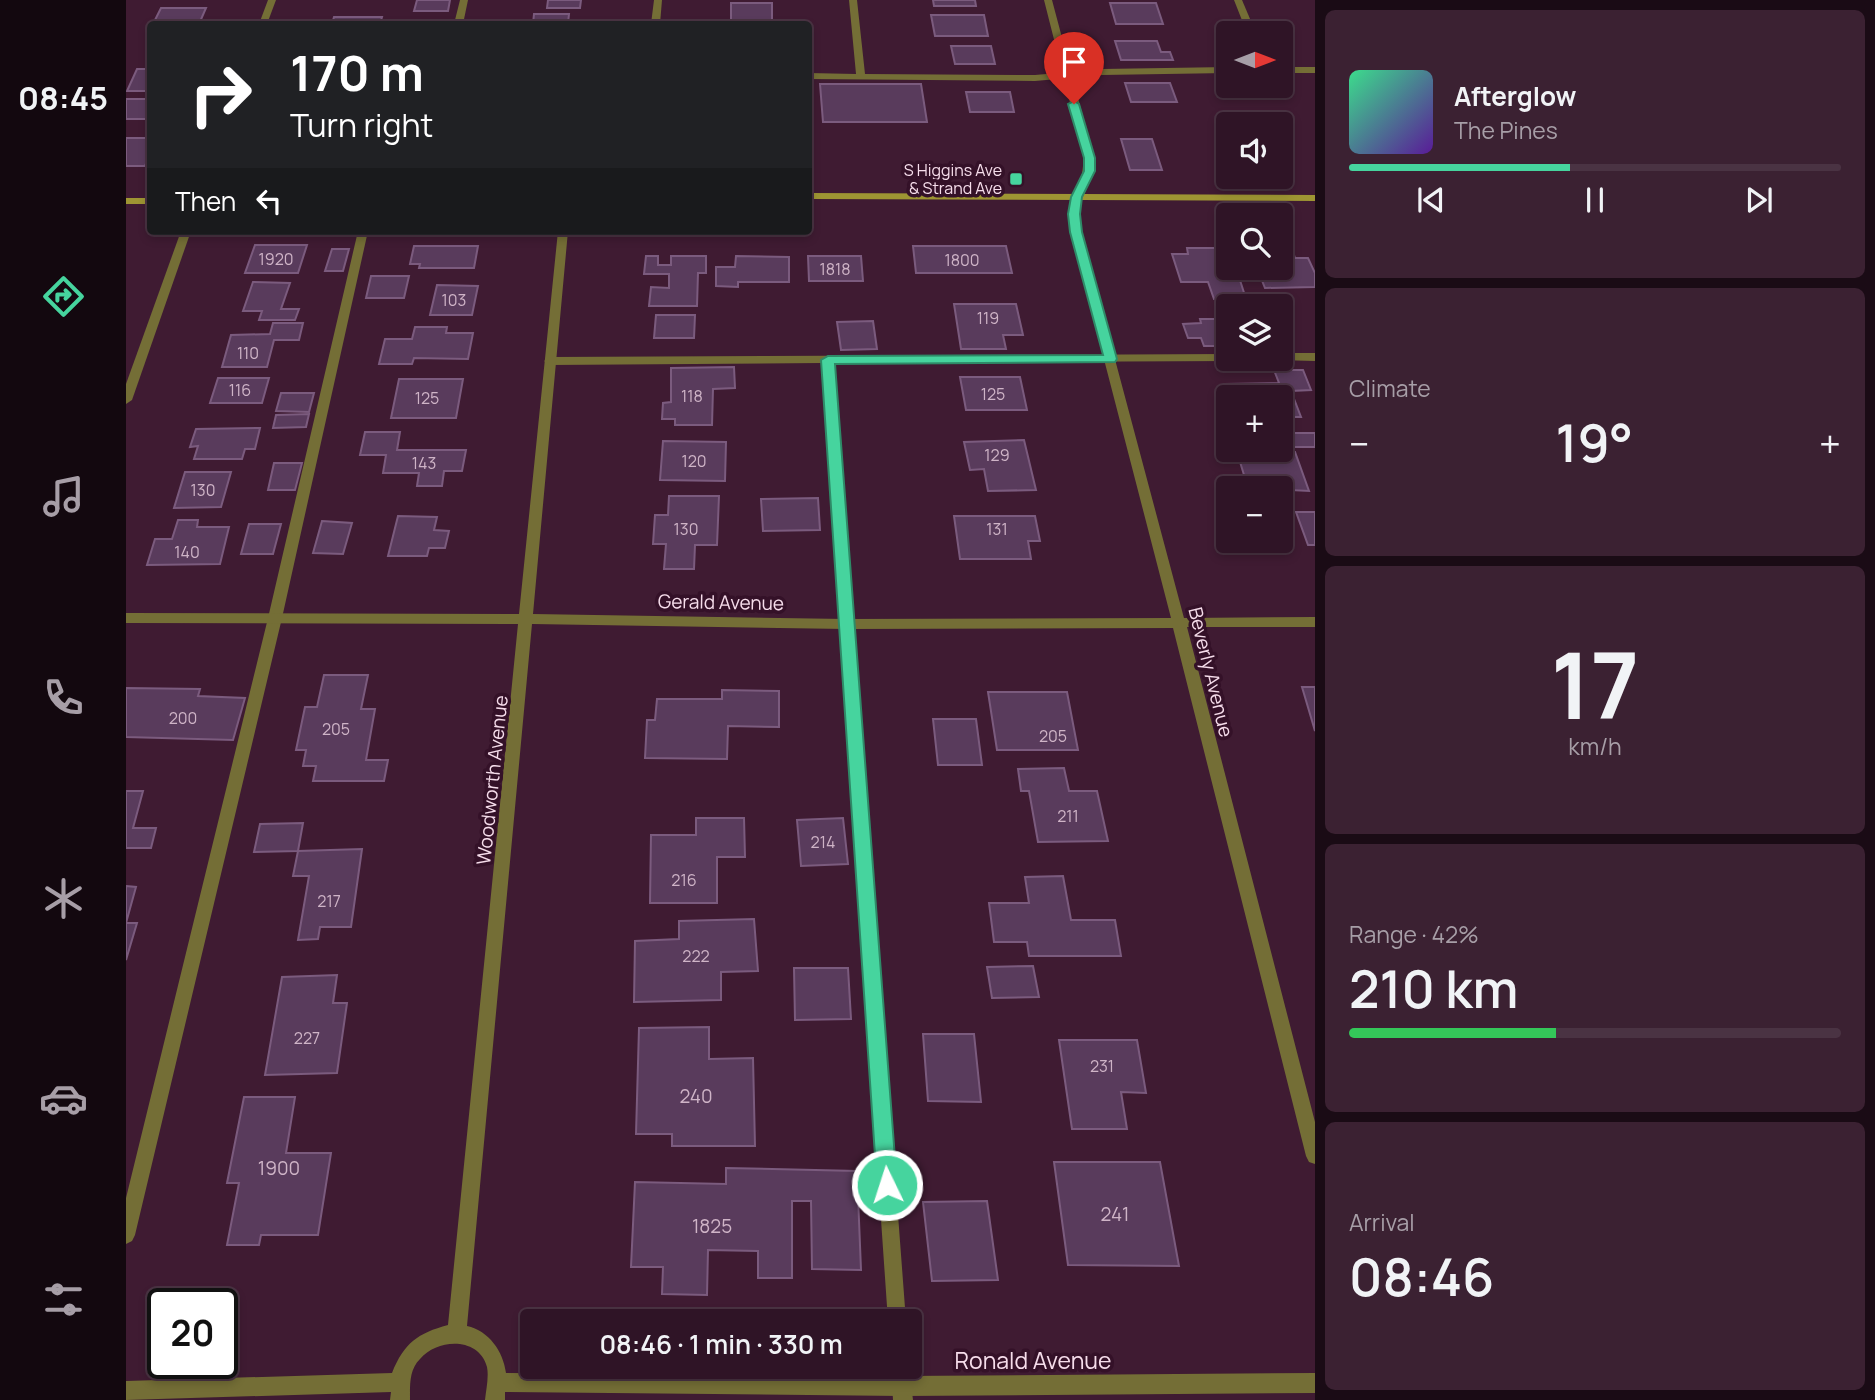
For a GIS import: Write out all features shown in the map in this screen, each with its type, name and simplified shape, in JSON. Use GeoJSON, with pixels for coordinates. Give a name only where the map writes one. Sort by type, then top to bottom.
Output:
{"type":"FeatureCollection","features":[{"type":"Feature","properties":{"kind":"main road"},"geometry":{"type":"LineString","coordinates":[[812,196],[1315,198]]}},
{"type":"Feature","properties":{"kind":"main road"},"geometry":{"type":"LineString","coordinates":[[126,201],[147,201]]}},
{"type":"Feature","properties":{"kind":"street"},"geometry":{"type":"LineString","coordinates":[[264,21],[272,0]]}},
{"type":"Feature","properties":{"kind":"street"},"geometry":{"type":"LineString","coordinates":[[459,21],[464,0]]}},
{"type":"Feature","properties":{"kind":"street"},"geometry":{"type":"LineString","coordinates":[[656,21],[657,0]]}},
{"type":"Feature","properties":{"kind":"street"},"geometry":{"type":"LineString","coordinates":[[853,0],[861,77]]}},
{"type":"Feature","properties":{"kind":"street"},"geometry":{"type":"LineString","coordinates":[[1048,0],[1089,158],[1090,171],[1076,197]]}},
{"type":"Feature","properties":{"kind":"street"},"geometry":{"type":"LineString","coordinates":[[1238,0],[1247,21]]}},
{"type":"Feature","properties":{"kind":"street"},"geometry":{"type":"LineString","coordinates":[[812,76],[1067,77],[1102,72],[1216,70]]}},
{"type":"Feature","properties":{"kind":"street"},"geometry":{"type":"LineString","coordinates":[[1293,70],[1315,71]]}},
{"type":"Feature","properties":{"kind":"street","name":"Beverly Avenue"},"geometry":{"type":"LineString","coordinates":[[1076,197],[1076,232],[1315,1156]]}},
{"type":"Feature","properties":{"kind":"street"},"geometry":{"type":"LineString","coordinates":[[126,400],[185,235]]}},
{"type":"Feature","properties":{"kind":"street"},"geometry":{"type":"LineString","coordinates":[[126,1235],[275,618],[362,235]]}},
{"type":"Feature","properties":{"kind":"street","name":"Woodworth Avenue"},"geometry":{"type":"LineString","coordinates":[[457,1333],[564,235]]}},
{"type":"Feature","properties":{"kind":"street"},"geometry":{"type":"LineString","coordinates":[[1293,357],[1315,357]]}},
{"type":"Feature","properties":{"kind":"street"},"geometry":{"type":"LineString","coordinates":[[550,361],[1216,358]]}},
{"type":"Feature","properties":{"kind":"street"},"geometry":{"type":"LineString","coordinates":[[828,360],[896,1309]]}},
{"type":"Feature","properties":{"kind":"street","name":"Gerald Avenue"},"geometry":{"type":"LineString","coordinates":[[126,618],[527,619],[846,624],[1315,622]]}},
{"type":"Feature","properties":{"kind":"street"},"geometry":{"type":"LineString","coordinates":[[126,1391],[400,1391],[409,1357],[435,1336],[457,1333],[480,1340],[490,1350],[498,1365],[497,1391]]}},
{"type":"Feature","properties":{"kind":"street","name":"Ronald Avenue"},"geometry":{"type":"LineString","coordinates":[[497,1391],[902,1384],[1315,1383]]}},
{"type":"Feature","properties":{"kind":"building"},"geometry":{"type":"Polygon","coordinates":[[[417,0],[450,0],[448,11],[414,11],[417,0]]]}},
{"type":"Feature","properties":{"kind":"building"},"geometry":{"type":"Polygon","coordinates":[[[548,0],[581,0],[580,8],[547,8],[548,0]]]}},
{"type":"Feature","properties":{"kind":"building"},"geometry":{"type":"Polygon","coordinates":[[[933,0],[975,0],[976,6],[934,6],[933,0]]]}},
{"type":"Feature","properties":{"kind":"building"},"geometry":{"type":"Polygon","coordinates":[[[731,3],[772,3],[772,21],[731,21],[731,3]]]}},
{"type":"Feature","properties":{"kind":"building"},"geometry":{"type":"Polygon","coordinates":[[[1110,3],[1156,3],[1163,24],[1116,24],[1110,3]]]}},
{"type":"Feature","properties":{"kind":"building"},"geometry":{"type":"Polygon","coordinates":[[[161,8],[206,8],[200,21],[154,21],[161,8]]]}},
{"type":"Feature","properties":{"kind":"building"},"geometry":{"type":"Polygon","coordinates":[[[534,14],[569,14],[568,21],[533,21],[534,14]]]}},
{"type":"Feature","properties":{"kind":"building"},"geometry":{"type":"Polygon","coordinates":[[[931,15],[984,15],[988,36],[935,36],[931,15]]]}},
{"type":"Feature","properties":{"kind":"building"},"geometry":{"type":"Polygon","coordinates":[[[334,17],[382,17],[381,21],[333,21],[334,17]]]}},
{"type":"Feature","properties":{"kind":"building"},"geometry":{"type":"Polygon","coordinates":[[[1115,41],[1157,41],[1161,52],[1170,52],[1173,60],[1121,60],[1115,41]]]}},
{"type":"Feature","properties":{"kind":"building"},"geometry":{"type":"Polygon","coordinates":[[[951,46],[991,46],[995,64],[955,64],[951,46]]]}},
{"type":"Feature","properties":{"kind":"building"},"geometry":{"type":"Polygon","coordinates":[[[137,69],[147,69],[147,91],[127,91],[137,69]]]}},
{"type":"Feature","properties":{"kind":"building"},"geometry":{"type":"Polygon","coordinates":[[[1125,83],[1170,83],[1177,102],[1131,102],[1125,83]]]}},
{"type":"Feature","properties":{"kind":"building"},"geometry":{"type":"Polygon","coordinates":[[[820,84],[921,84],[927,122],[823,122],[820,84]]]}},
{"type":"Feature","properties":{"kind":"building"},"geometry":{"type":"Polygon","coordinates":[[[966,92],[1010,92],[1014,112],[970,112],[966,92]]]}},
{"type":"Feature","properties":{"kind":"building"},"geometry":{"type":"Polygon","coordinates":[[[126,99],[147,99],[147,119],[126,119],[126,99]]]}},
{"type":"Feature","properties":{"kind":"building"},"geometry":{"type":"Polygon","coordinates":[[[126,138],[147,138],[145,166],[126,166],[126,138]]]}},
{"type":"Feature","properties":{"kind":"building"},"geometry":{"type":"Polygon","coordinates":[[[1121,139],[1152,139],[1162,170],[1130,170],[1121,139]]]}},
{"type":"Feature","properties":{"kind":"building"},"geometry":{"type":"Polygon","coordinates":[[[255,245],[307,245],[298,273],[245,273],[255,245]]]}},
{"type":"Feature","properties":{"kind":"building"},"geometry":{"type":"Polygon","coordinates":[[[414,246],[478,246],[474,268],[419,268],[420,264],[410,264],[414,246]]]}},
{"type":"Feature","properties":{"kind":"building"},"geometry":{"type":"Polygon","coordinates":[[[913,246],[1006,246],[1012,273],[916,273],[913,246]]]}},
{"type":"Feature","properties":{"kind":"building"},"geometry":{"type":"Polygon","coordinates":[[[1187,248],[1216,248],[1216,280],[1240,280],[1244,294],[1216,294],[1214,299],[1208,282],[1181,282],[1172,254],[1188,254],[1187,248]]]}},
{"type":"Feature","properties":{"kind":"building"},"geometry":{"type":"Polygon","coordinates":[[[332,249],[349,249],[343,271],[325,271],[332,249]]]}},
{"type":"Feature","properties":{"kind":"building"},"geometry":{"type":"Polygon","coordinates":[[[1293,252],[1295,258],[1308,258],[1315,273],[1315,287],[1265,288],[1262,280],[1293,280],[1293,252]]]}},
{"type":"Feature","properties":{"kind":"building"},"geometry":{"type":"Polygon","coordinates":[[[646,256],[658,256],[658,265],[671,265],[671,256],[706,256],[706,273],[698,273],[697,306],[649,306],[651,287],[669,288],[669,274],[644,274],[646,256]]]}},
{"type":"Feature","properties":{"kind":"building"},"geometry":{"type":"Polygon","coordinates":[[[736,256],[789,257],[789,282],[738,282],[738,287],[716,286],[716,267],[735,267],[736,256]]]}},
{"type":"Feature","properties":{"kind":"building"},"geometry":{"type":"Polygon","coordinates":[[[808,256],[861,256],[863,281],[809,281],[808,256]]]}},
{"type":"Feature","properties":{"kind":"building"},"geometry":{"type":"Polygon","coordinates":[[[371,276],[409,276],[404,298],[366,298],[371,276]]]}},
{"type":"Feature","properties":{"kind":"building"},"geometry":{"type":"Polygon","coordinates":[[[253,282],[290,283],[281,309],[299,309],[295,320],[259,320],[262,311],[243,311],[253,282]]]}},
{"type":"Feature","properties":{"kind":"building"},"geometry":{"type":"Polygon","coordinates":[[[437,285],[478,286],[472,315],[430,315],[437,285]]]}},
{"type":"Feature","properties":{"kind":"building"},"geometry":{"type":"Polygon","coordinates":[[[954,304],[1016,304],[1023,335],[1003,335],[1006,349],[961,349],[954,304]]]}},
{"type":"Feature","properties":{"kind":"building"},"geometry":{"type":"Polygon","coordinates":[[[656,315],[695,315],[694,338],[654,338],[656,315]]]}},
{"type":"Feature","properties":{"kind":"building"},"geometry":{"type":"Polygon","coordinates":[[[1200,319],[1216,319],[1216,346],[1204,346],[1201,338],[1188,338],[1183,324],[1201,323],[1200,319]]]}},
{"type":"Feature","properties":{"kind":"building"},"geometry":{"type":"Polygon","coordinates":[[[873,321],[877,349],[841,350],[837,322],[873,321]]]}},
{"type":"Feature","properties":{"kind":"building"},"geometry":{"type":"Polygon","coordinates":[[[273,323],[303,323],[299,340],[274,340],[267,367],[222,367],[231,335],[270,334],[273,323]]]}},
{"type":"Feature","properties":{"kind":"building"},"geometry":{"type":"Polygon","coordinates":[[[415,327],[447,327],[446,333],[473,333],[468,359],[414,358],[412,364],[379,364],[385,339],[412,339],[415,327]]]}},
{"type":"Feature","properties":{"kind":"building"},"geometry":{"type":"Polygon","coordinates":[[[734,367],[735,388],[713,389],[712,425],[675,425],[675,419],[662,419],[663,403],[671,402],[671,368],[734,367]]]}},
{"type":"Feature","properties":{"kind":"building"},"geometry":{"type":"Polygon","coordinates":[[[1303,370],[1311,390],[1293,391],[1293,385],[1226,384],[1279,383],[1274,371],[1303,370]]]}},
{"type":"Feature","properties":{"kind":"building"},"geometry":{"type":"Polygon","coordinates":[[[960,377],[1020,377],[1027,410],[966,410],[960,377]]]}},
{"type":"Feature","properties":{"kind":"building"},"geometry":{"type":"Polygon","coordinates":[[[218,378],[269,378],[262,403],[210,403],[218,378]]]}},
{"type":"Feature","properties":{"kind":"building"},"geometry":{"type":"Polygon","coordinates":[[[399,379],[463,379],[456,418],[391,418],[399,379]]]}},
{"type":"Feature","properties":{"kind":"building"},"geometry":{"type":"Polygon","coordinates":[[[281,393],[314,393],[309,412],[276,411],[281,393]]]}},
{"type":"Feature","properties":{"kind":"building"},"geometry":{"type":"Polygon","coordinates":[[[1293,396],[1301,417],[1293,417],[1293,396]]]}},
{"type":"Feature","properties":{"kind":"building"},"geometry":{"type":"Polygon","coordinates":[[[309,414],[306,427],[273,428],[276,415],[309,414]]]}},
{"type":"Feature","properties":{"kind":"building"},"geometry":{"type":"Polygon","coordinates":[[[260,428],[255,449],[245,449],[242,459],[194,459],[198,446],[190,447],[196,429],[260,428]]]}},
{"type":"Feature","properties":{"kind":"building"},"geometry":{"type":"Polygon","coordinates":[[[365,432],[400,432],[397,450],[466,450],[462,471],[444,471],[442,486],[417,486],[419,473],[383,473],[386,455],[360,455],[365,432]]]}},
{"type":"Feature","properties":{"kind":"building"},"geometry":{"type":"Polygon","coordinates":[[[1293,433],[1315,433],[1315,447],[1294,447],[1293,433]]]}},
{"type":"Feature","properties":{"kind":"building"},"geometry":{"type":"Polygon","coordinates":[[[1024,440],[1036,490],[988,491],[984,469],[970,470],[964,442],[1024,440]]]}},
{"type":"Feature","properties":{"kind":"building"},"geometry":{"type":"Polygon","coordinates":[[[663,441],[726,442],[725,481],[660,480],[663,441]]]}},
{"type":"Feature","properties":{"kind":"building"},"geometry":{"type":"Polygon","coordinates":[[[1295,452],[1309,491],[1293,490],[1293,476],[1244,476],[1240,462],[1293,462],[1295,452]]]}},
{"type":"Feature","properties":{"kind":"building"},"geometry":{"type":"Polygon","coordinates":[[[274,463],[302,463],[295,490],[268,490],[274,463]]]}},
{"type":"Feature","properties":{"kind":"building"},"geometry":{"type":"Polygon","coordinates":[[[185,472],[231,472],[221,507],[174,508],[185,472]]]}},
{"type":"Feature","properties":{"kind":"building"},"geometry":{"type":"Polygon","coordinates":[[[669,496],[719,496],[717,545],[695,545],[694,569],[664,569],[666,544],[653,544],[655,515],[668,515],[669,496]]]}},
{"type":"Feature","properties":{"kind":"building"},"geometry":{"type":"Polygon","coordinates":[[[818,498],[820,530],[763,531],[761,499],[818,498]]]}},
{"type":"Feature","properties":{"kind":"building"},"geometry":{"type":"Polygon","coordinates":[[[1296,512],[1315,512],[1315,545],[1308,545],[1296,512]]]}},
{"type":"Feature","properties":{"kind":"building"},"geometry":{"type":"Polygon","coordinates":[[[398,516],[437,517],[434,530],[449,531],[445,548],[429,548],[427,556],[388,556],[398,516]]]}},
{"type":"Feature","properties":{"kind":"building"},"geometry":{"type":"Polygon","coordinates":[[[954,516],[1035,516],[1040,541],[1028,541],[1031,559],[960,559],[954,516]]]}},
{"type":"Feature","properties":{"kind":"building"},"geometry":{"type":"Polygon","coordinates":[[[178,520],[198,520],[197,527],[229,527],[220,564],[147,565],[155,539],[172,539],[178,520]]]}},
{"type":"Feature","properties":{"kind":"building"},"geometry":{"type":"Polygon","coordinates":[[[322,521],[352,523],[343,554],[313,553],[322,521]]]}},
{"type":"Feature","properties":{"kind":"building"},"geometry":{"type":"Polygon","coordinates":[[[249,524],[281,524],[273,554],[241,554],[249,524]]]}},
{"type":"Feature","properties":{"kind":"building"},"geometry":{"type":"Polygon","coordinates":[[[324,675],[368,675],[361,709],[375,709],[366,760],[388,760],[384,781],[313,781],[316,766],[303,766],[306,750],[296,750],[305,707],[317,707],[324,675]]]}},
{"type":"Feature","properties":{"kind":"building"},"geometry":{"type":"Polygon","coordinates":[[[1302,687],[1315,687],[1315,731],[1302,687]]]}},
{"type":"Feature","properties":{"kind":"building"},"geometry":{"type":"Polygon","coordinates":[[[126,688],[200,689],[198,696],[245,698],[233,740],[126,737],[126,688]]]}},
{"type":"Feature","properties":{"kind":"building"},"geometry":{"type":"Polygon","coordinates":[[[722,690],[779,691],[779,727],[728,726],[727,759],[645,758],[647,720],[655,720],[657,699],[722,699],[722,690]]]}},
{"type":"Feature","properties":{"kind":"building"},"geometry":{"type":"Polygon","coordinates":[[[988,692],[1067,692],[1078,750],[997,750],[988,692]]]}},
{"type":"Feature","properties":{"kind":"building"},"geometry":{"type":"Polygon","coordinates":[[[933,719],[976,719],[982,765],[938,765],[933,719]]]}},
{"type":"Feature","properties":{"kind":"building"},"geometry":{"type":"Polygon","coordinates":[[[1064,768],[1069,791],[1097,791],[1108,841],[1038,842],[1029,791],[1021,791],[1018,769],[1064,768]]]}},
{"type":"Feature","properties":{"kind":"building"},"geometry":{"type":"Polygon","coordinates":[[[126,791],[143,791],[133,828],[156,828],[151,848],[126,848],[126,791]]]}},
{"type":"Feature","properties":{"kind":"building"},"geometry":{"type":"Polygon","coordinates":[[[696,818],[744,818],[745,857],[717,857],[717,903],[650,903],[651,835],[696,835],[696,818]]]}},
{"type":"Feature","properties":{"kind":"building"},"geometry":{"type":"Polygon","coordinates":[[[843,818],[848,864],[801,866],[797,820],[843,818]]]}},
{"type":"Feature","properties":{"kind":"building"},"geometry":{"type":"Polygon","coordinates":[[[303,823],[298,851],[254,852],[260,824],[303,823]]]}},
{"type":"Feature","properties":{"kind":"building"},"geometry":{"type":"Polygon","coordinates":[[[362,849],[351,927],[320,927],[318,939],[298,940],[309,876],[293,876],[298,851],[362,849]]]}},
{"type":"Feature","properties":{"kind":"building"},"geometry":{"type":"Polygon","coordinates":[[[1063,876],[1071,920],[1115,920],[1121,956],[1029,956],[1027,942],[994,942],[989,903],[1029,903],[1025,877],[1063,876]]]}},
{"type":"Feature","properties":{"kind":"building"},"geometry":{"type":"Polygon","coordinates":[[[126,886],[136,887],[126,923],[126,886]]]}},
{"type":"Feature","properties":{"kind":"building"},"geometry":{"type":"Polygon","coordinates":[[[754,919],[758,971],[721,972],[721,1000],[634,1002],[635,941],[679,939],[679,921],[754,919]]]}},
{"type":"Feature","properties":{"kind":"building"},"geometry":{"type":"Polygon","coordinates":[[[126,923],[137,923],[126,960],[126,923]]]}},
{"type":"Feature","properties":{"kind":"building"},"geometry":{"type":"Polygon","coordinates":[[[1033,966],[1039,997],[992,998],[987,967],[1033,966]]]}},
{"type":"Feature","properties":{"kind":"building"},"geometry":{"type":"Polygon","coordinates":[[[794,968],[848,968],[851,1019],[795,1020],[794,968]]]}},
{"type":"Feature","properties":{"kind":"building"},"geometry":{"type":"Polygon","coordinates":[[[337,975],[333,1003],[347,1003],[337,1073],[265,1075],[282,977],[337,975]]]}},
{"type":"Feature","properties":{"kind":"building"},"geometry":{"type":"Polygon","coordinates":[[[709,1027],[709,1059],[753,1058],[755,1146],[672,1146],[672,1134],[636,1134],[639,1028],[709,1027]]]}},
{"type":"Feature","properties":{"kind":"building"},"geometry":{"type":"Polygon","coordinates":[[[923,1034],[974,1034],[981,1102],[928,1101],[923,1034]]]}},
{"type":"Feature","properties":{"kind":"building"},"geometry":{"type":"Polygon","coordinates":[[[1059,1040],[1137,1040],[1146,1093],[1121,1092],[1127,1129],[1072,1129],[1059,1040]]]}},
{"type":"Feature","properties":{"kind":"building"},"geometry":{"type":"Polygon","coordinates":[[[244,1097],[295,1097],[286,1153],[331,1153],[318,1235],[261,1235],[259,1245],[227,1245],[239,1183],[227,1183],[244,1097]]]}},
{"type":"Feature","properties":{"kind":"building"},"geometry":{"type":"Polygon","coordinates":[[[1054,1162],[1160,1162],[1179,1266],[1068,1265],[1054,1162]]]}},
{"type":"Feature","properties":{"kind":"building"},"geometry":{"type":"Polygon","coordinates":[[[726,1168],[857,1171],[861,1270],[812,1269],[811,1201],[792,1201],[792,1278],[758,1278],[758,1251],[708,1250],[707,1295],[662,1294],[663,1267],[631,1267],[635,1182],[726,1184],[726,1168]]]}},
{"type":"Feature","properties":{"kind":"building"},"geometry":{"type":"Polygon","coordinates":[[[987,1201],[998,1280],[932,1281],[923,1202],[987,1201]]]}},
{"type":"Feature","properties":{"kind":"place","name":"S Higgins Ave & Strand Ave"},"geometry":{"type":"Point","coordinates":[1016,179]}},
{"type":"Feature","properties":{"kind":"route"},"geometry":{"type":"LineString","coordinates":[[887,1185],[828,360],[1111,359],[1076,232],[1076,197],[1086,183],[1090,171],[1074,104]]}}]}
